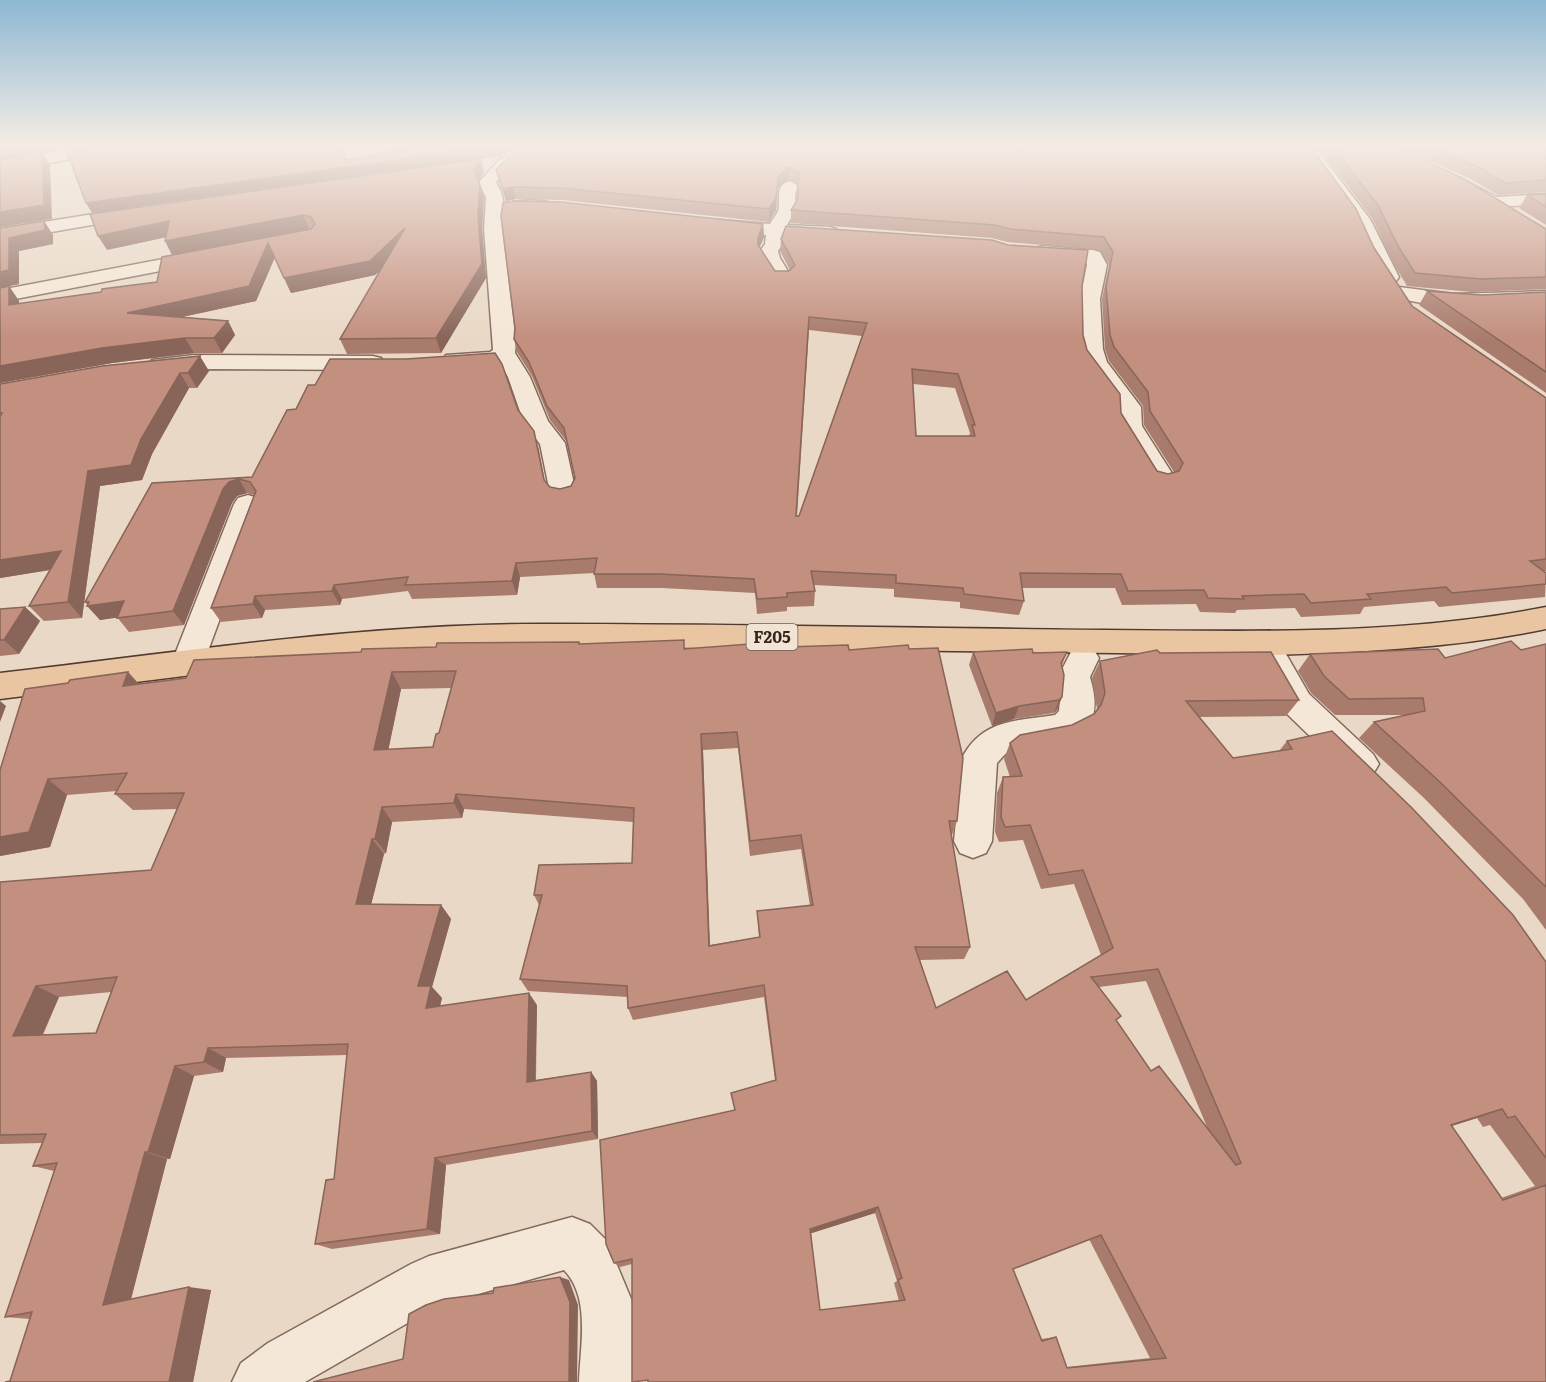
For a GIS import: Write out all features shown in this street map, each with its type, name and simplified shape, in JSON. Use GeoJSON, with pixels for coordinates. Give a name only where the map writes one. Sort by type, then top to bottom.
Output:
{"type":"FeatureCollection","features":[{"type":"Feature","properties":{"kind":"main road","name":"F205"},"geometry":{"type":"LineString","coordinates":[[12,701],[188,662],[409,640],[546,635],[1270,643],[1377,640],[1476,631],[1546,618]]}},
{"type":"Feature","properties":{"kind":"main road","name":"F205"},"geometry":{"type":"LineString","coordinates":[[12,701],[204,676],[396,658],[509,655],[1347,658],[1431,654],[1546,640]]}},
{"type":"Feature","properties":{"kind":"street"},"geometry":{"type":"LineString","coordinates":[[0,235],[148,210]]}},
{"type":"Feature","properties":{"kind":"street"},"geometry":{"type":"LineString","coordinates":[[782,278],[770,258],[769,251],[774,244],[776,229],[788,210]]}},
{"type":"Feature","properties":{"kind":"street"},"geometry":{"type":"LineString","coordinates":[[1355,210],[1361,219],[1379,260],[1412,314]]}},
{"type":"Feature","properties":{"kind":"street"},"geometry":{"type":"LineString","coordinates":[[1507,210],[1523,221]]}},
{"type":"Feature","properties":{"kind":"street"},"geometry":{"type":"LineString","coordinates":[[495,211],[493,230],[505,342],[504,353],[519,377],[536,423],[552,443],[563,494]]}},
{"type":"Feature","properties":{"kind":"street"},"geometry":{"type":"LineString","coordinates":[[699,221],[736,228],[850,234]]}},
{"type":"Feature","properties":{"kind":"street"},"geometry":{"type":"LineString","coordinates":[[1029,251],[1093,256],[1097,265],[1089,299],[1092,318],[1092,349],[1096,363],[1129,407],[1130,426],[1162,478]]}},
{"type":"Feature","properties":{"kind":"street"},"geometry":{"type":"LineString","coordinates":[[0,296],[229,253]]}},
{"type":"Feature","properties":{"kind":"street"},"geometry":{"type":"LineString","coordinates":[[1399,292],[1430,300],[1479,301],[1546,297]]}},
{"type":"Feature","properties":{"kind":"street"},"geometry":{"type":"LineString","coordinates":[[433,362],[495,358],[504,353]]}},
{"type":"Feature","properties":{"kind":"street"},"geometry":{"type":"LineString","coordinates":[[136,369],[194,362],[399,364]]}},
{"type":"Feature","properties":{"kind":"street"},"geometry":{"type":"LineString","coordinates":[[188,662],[248,504]]}},
{"type":"Feature","properties":{"kind":"street"},"geometry":{"type":"LineString","coordinates":[[1271,656],[1297,703],[1383,786]]}},
{"type":"Feature","properties":{"kind":"street"},"geometry":{"type":"LineString","coordinates":[[973,841],[980,758],[1000,738],[1064,727],[1076,717],[1077,688],[1074,678],[1083,658]]}},
{"type":"Feature","properties":{"kind":"street"},"geometry":{"type":"LineString","coordinates":[[260,1382],[287,1362],[429,1282],[572,1242],[589,1259],[608,1306],[607,1382]]}},
{"type":"Feature","properties":{"kind":"building"},"geometry":{"type":"Polygon","coordinates":[[[115,210],[478,210],[482,264],[436,338],[340,339],[405,228],[370,261],[284,278],[268,243],[249,286],[127,313],[228,321],[214,338],[185,338],[102,348],[0,366],[0,288],[9,286],[9,305],[157,282],[162,257],[311,229],[315,224],[311,217],[303,215],[165,241],[169,221],[98,236],[90,214],[115,210]]]}},
{"type":"Feature","properties":{"kind":"building"},"geometry":{"type":"Polygon","coordinates":[[[502,210],[639,210],[763,224],[758,245],[775,271],[789,271],[795,265],[781,239],[786,226],[992,240],[1008,245],[1088,250],[1082,286],[1083,335],[1087,350],[1120,394],[1121,413],[1157,471],[1168,474],[1179,471],[1183,463],[1150,411],[1148,392],[1114,347],[1110,335],[1106,286],[1113,252],[1104,237],[1010,229],[995,225],[798,210],[1357,210],[1374,248],[1412,306],[1546,398],[1546,559],[1530,561],[1546,573],[1546,584],[1452,593],[1446,587],[1367,594],[1371,599],[1311,603],[1304,594],[1242,596],[1244,599],[1208,598],[1204,590],[1128,591],[1121,574],[1020,573],[1024,601],[964,594],[963,588],[896,583],[896,575],[811,571],[815,591],[787,593],[787,597],[757,599],[754,579],[660,574],[594,574],[597,558],[516,563],[512,581],[405,585],[408,577],[334,585],[332,591],[255,596],[253,604],[211,608],[256,491],[250,482],[239,479],[229,482],[223,489],[173,611],[117,618],[124,601],[87,606],[89,602],[85,602],[152,483],[252,477],[287,410],[296,409],[308,385],[315,385],[330,359],[406,359],[495,353],[502,364],[518,410],[534,431],[544,480],[550,487],[560,489],[571,486],[575,478],[564,428],[547,406],[529,362],[514,339],[515,328],[502,210]],[[809,317],[796,516],[799,516],[867,323],[809,317]],[[912,369],[916,436],[975,436],[972,425],[975,425],[958,374],[912,369]]]}},
{"type":"Feature","properties":{"kind":"building"},"geometry":{"type":"Polygon","coordinates":[[[1381,210],[1516,210],[1546,229],[1546,277],[1481,279],[1415,273],[1398,246],[1381,210]]]}},
{"type":"Feature","properties":{"kind":"building"},"geometry":{"type":"Polygon","coordinates":[[[44,221],[45,230],[9,238],[9,270],[0,272],[0,228],[44,221]]]}},
{"type":"Feature","properties":{"kind":"building"},"geometry":{"type":"Polygon","coordinates":[[[1427,291],[1481,295],[1546,292],[1546,372],[1427,291]]]}},
{"type":"Feature","properties":{"kind":"building"},"geometry":{"type":"Polygon","coordinates":[[[200,356],[188,373],[180,373],[141,439],[131,465],[88,471],[68,602],[29,606],[61,551],[0,560],[0,417],[2,413],[0,413],[0,384],[102,366],[200,356]]]}},
{"type":"Feature","properties":{"kind":"building"},"geometry":{"type":"Polygon","coordinates":[[[25,607],[4,640],[0,640],[0,609],[25,607]]]}},
{"type":"Feature","properties":{"kind":"building"},"geometry":{"type":"Polygon","coordinates":[[[684,640],[684,649],[750,644],[751,648],[848,645],[849,650],[908,645],[909,649],[938,648],[963,758],[957,821],[949,821],[970,947],[915,947],[936,1008],[1007,971],[1026,1000],[1113,948],[1083,870],[1049,875],[1030,825],[1005,827],[1001,817],[1003,777],[1022,776],[1010,743],[1020,735],[1072,725],[1094,714],[1101,705],[1105,693],[1100,661],[1157,650],[1160,653],[1271,652],[1299,700],[1186,701],[1233,758],[1292,749],[1287,741],[1332,731],[1412,808],[1513,915],[1546,962],[1546,1158],[1515,1116],[1508,1118],[1502,1109],[1451,1125],[1503,1200],[1546,1185],[1546,1382],[648,1382],[648,1380],[632,1382],[632,1259],[614,1263],[606,1244],[600,1140],[735,1110],[731,1093],[776,1080],[764,985],[628,1008],[627,986],[520,979],[542,895],[534,895],[539,865],[632,863],[634,808],[456,794],[454,803],[382,807],[356,904],[441,905],[418,986],[431,986],[426,1008],[529,993],[527,1082],[591,1072],[592,1131],[435,1158],[427,1229],[315,1244],[326,1180],[334,1179],[348,1044],[208,1048],[204,1062],[175,1066],[148,1152],[145,1152],[103,1305],[189,1287],[169,1382],[5,1382],[10,1381],[32,1312],[5,1317],[57,1163],[33,1166],[46,1134],[0,1135],[0,882],[151,870],[184,793],[115,794],[127,773],[48,779],[29,832],[0,837],[0,770],[25,689],[128,672],[123,686],[186,678],[194,660],[361,652],[362,649],[436,647],[437,643],[579,642],[579,644],[684,640]],[[456,671],[392,672],[374,750],[433,747],[456,671]],[[737,732],[701,734],[709,946],[760,937],[757,911],[813,905],[801,835],[750,841],[737,732]],[[1158,969],[1091,977],[1121,1016],[1116,1020],[1151,1071],[1159,1066],[1236,1165],[1241,1163],[1158,969]],[[117,977],[36,986],[13,1036],[96,1033],[117,977]],[[878,1207],[810,1229],[820,1310],[905,1300],[898,1280],[902,1278],[878,1207]],[[1101,1235],[1013,1269],[1042,1341],[1056,1337],[1067,1368],[1166,1358],[1101,1235]]]}},
{"type":"Feature","properties":{"kind":"building"},"geometry":{"type":"Polygon","coordinates":[[[1511,641],[1521,650],[1546,644],[1546,887],[1441,783],[1374,722],[1425,711],[1423,698],[1349,699],[1324,676],[1310,654],[1438,649],[1445,658],[1511,641]]]}},
{"type":"Feature","properties":{"kind":"building"},"geometry":{"type":"Polygon","coordinates":[[[1032,649],[1033,653],[1067,652],[1061,663],[1064,675],[1062,697],[1059,700],[1019,706],[996,713],[973,652],[1032,649]]]}},
{"type":"Feature","properties":{"kind":"building"},"geometry":{"type":"Polygon","coordinates":[[[560,1277],[570,1302],[569,1382],[313,1382],[403,1359],[409,1314],[426,1305],[444,1299],[493,1293],[494,1288],[560,1277]]]}}]}
